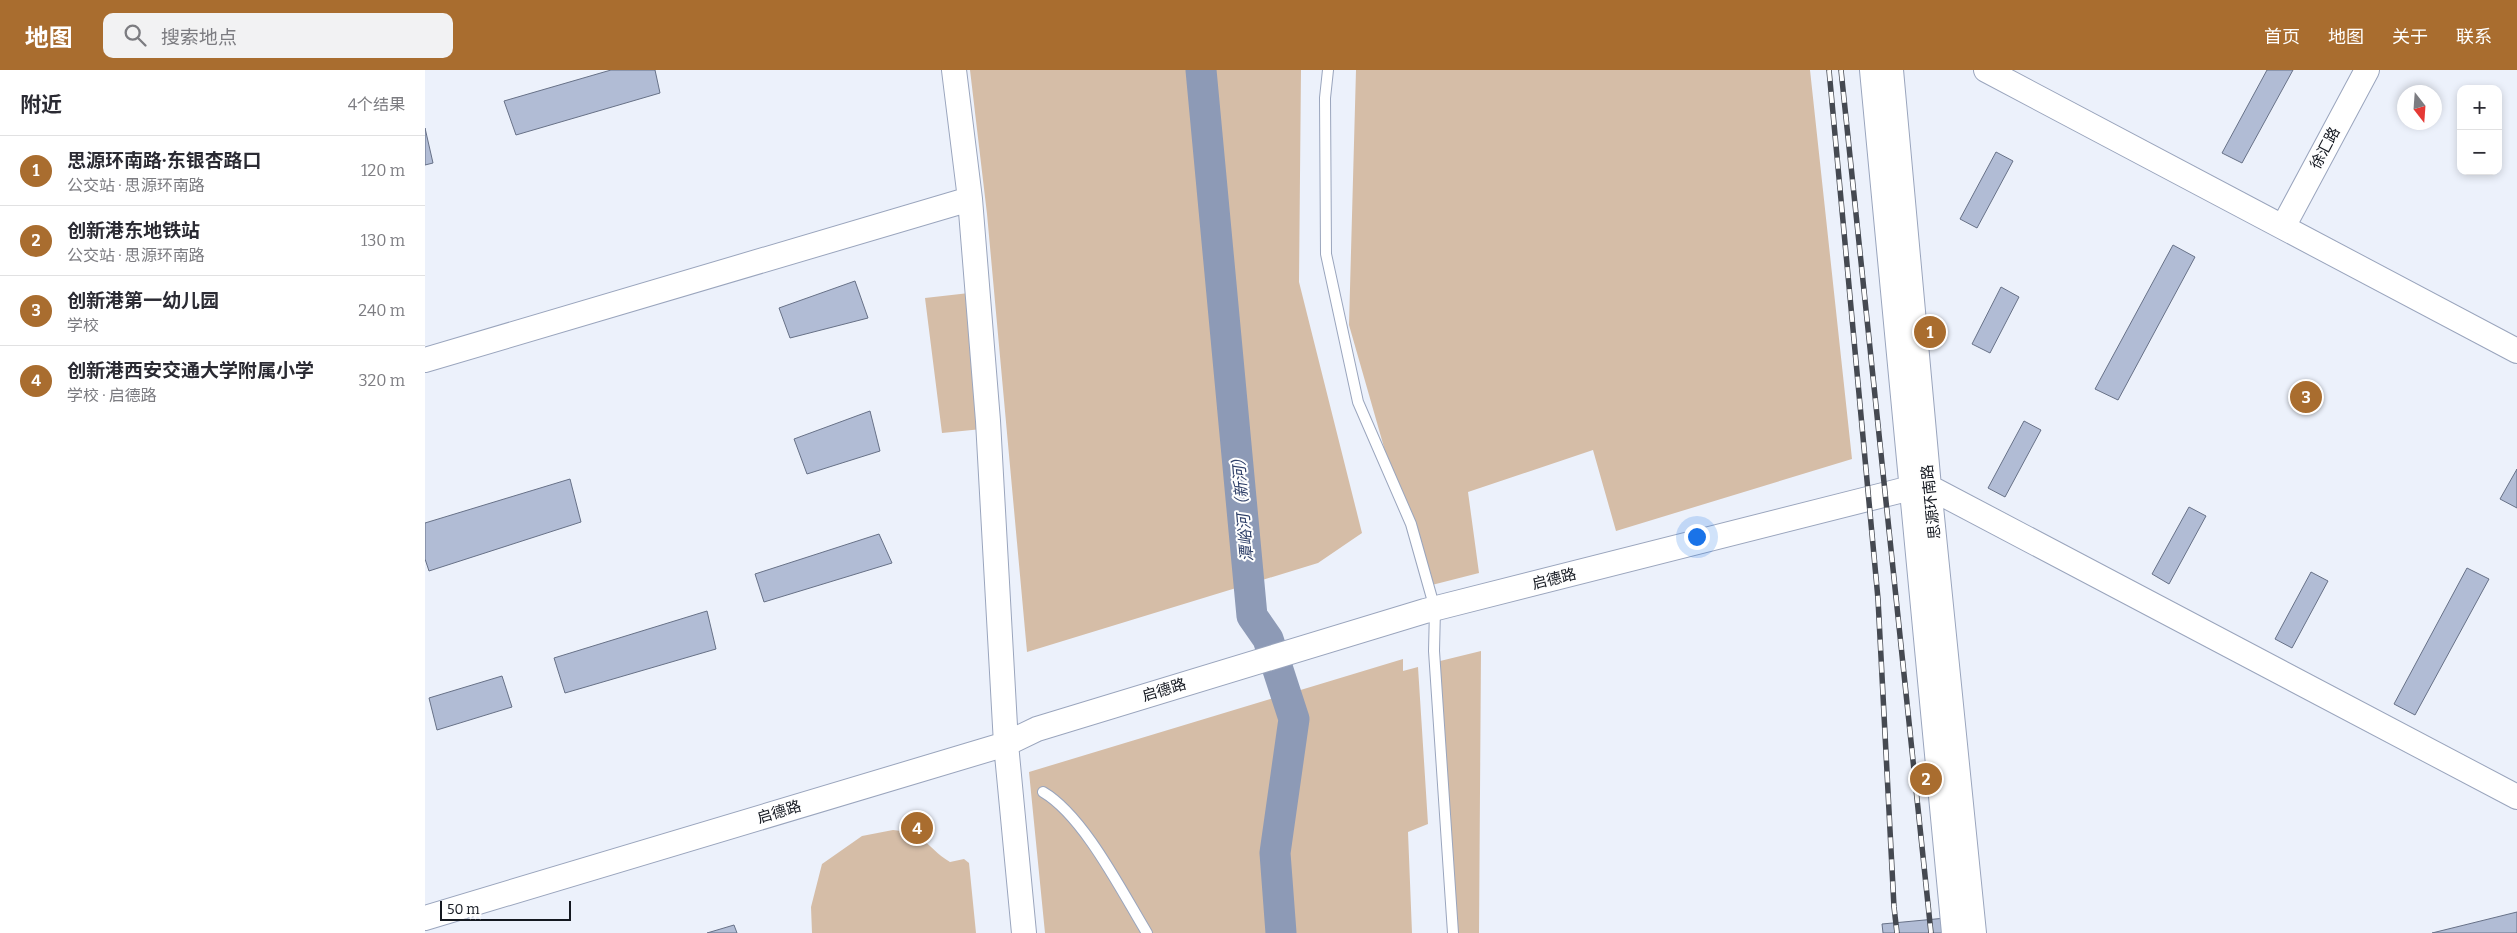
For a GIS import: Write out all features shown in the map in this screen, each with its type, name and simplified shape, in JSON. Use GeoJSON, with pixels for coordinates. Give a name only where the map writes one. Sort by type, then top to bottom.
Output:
{"type":"FeatureCollection","features":[{"type":"Feature","properties":{"kind":"street"},"geometry":{"type":"LineString","coordinates":[[954,70],[970,199],[988,421],[1006,744],[1025,933]]}},
{"type":"Feature","properties":{"kind":"street","name":"思源环南路"},"geometry":{"type":"LineString","coordinates":[[1872,70],[1974,933]]}},
{"type":"Feature","properties":{"kind":"street","name":"思源环南路"},"geometry":{"type":"LineString","coordinates":[[1891,70],[1920,487],[1955,933]]}},
{"type":"Feature","properties":{"kind":"street"},"geometry":{"type":"LineString","coordinates":[[1987,70],[2517,351]]}},
{"type":"Feature","properties":{"kind":"street","name":"徐汇路"},"geometry":{"type":"LineString","coordinates":[[2283,227],[2367,70]]}},
{"type":"Feature","properties":{"kind":"street"},"geometry":{"type":"LineString","coordinates":[[425,360],[970,199]]}},
{"type":"Feature","properties":{"kind":"street"},"geometry":{"type":"LineString","coordinates":[[1920,487],[2517,797]]}},
{"type":"Feature","properties":{"kind":"street","name":"启德路"},"geometry":{"type":"LineString","coordinates":[[425,918],[1006,744],[1037,729],[1430,610],[1920,487]]}},
{"type":"Feature","properties":{"kind":"lane"},"geometry":{"type":"LineString","coordinates":[[1328,70],[1325,98],[1326,254],[1359,402],[1411,524],[1430,610],[1453,933]]}},
{"type":"Feature","properties":{"kind":"lane"},"geometry":{"type":"LineString","coordinates":[[1043,792],[1056,800],[1097,850],[1147,933]]}},
{"type":"Feature","properties":{"kind":"shaded area"},"geometry":{"type":"Polygon","coordinates":[[[970,70],[1301,70],[1299,282],[1362,533],[1318,563],[1027,652],[987,214],[970,70]]]}},
{"type":"Feature","properties":{"kind":"shaded area"},"geometry":{"type":"Polygon","coordinates":[[[1356,70],[1810,70],[1852,459],[1616,531],[1593,450],[1468,492],[1479,573],[1424,587],[1349,325],[1356,70]]]}},
{"type":"Feature","properties":{"kind":"shaded area"},"geometry":{"type":"Polygon","coordinates":[[[978,292],[992,428],[942,433],[925,298],[978,292]]]}},
{"type":"Feature","properties":{"kind":"shaded area"},"geometry":{"type":"Polygon","coordinates":[[[1481,651],[1479,933],[1452,933],[1436,662],[1481,651]]]}},
{"type":"Feature","properties":{"kind":"shaded area"},"geometry":{"type":"Polygon","coordinates":[[[1403,659],[1403,671],[1418,667],[1428,824],[1408,832],[1412,933],[1045,933],[1029,772],[1403,659]]]}},
{"type":"Feature","properties":{"kind":"shaded area"},"geometry":{"type":"Polygon","coordinates":[[[893,830],[913,834],[950,862],[964,859],[969,863],[976,933],[812,933],[811,907],[822,864],[862,836],[893,830]]]}},
{"type":"Feature","properties":{"kind":"building"},"geometry":{"type":"Polygon","coordinates":[[[611,70],[655,70],[660,93],[516,135],[504,101],[611,70]]]}},
{"type":"Feature","properties":{"kind":"building"},"geometry":{"type":"Polygon","coordinates":[[[2267,70],[2293,70],[2242,163],[2222,153],[2267,70]]]}},
{"type":"Feature","properties":{"kind":"building"},"geometry":{"type":"Polygon","coordinates":[[[425,128],[433,163],[425,165],[425,128]]]}},
{"type":"Feature","properties":{"kind":"building"},"geometry":{"type":"Polygon","coordinates":[[[1996,152],[2013,161],[1977,228],[1960,219],[1996,152]]]}},
{"type":"Feature","properties":{"kind":"building"},"geometry":{"type":"Polygon","coordinates":[[[2173,245],[2195,257],[2118,400],[2095,389],[2173,245]]]}},
{"type":"Feature","properties":{"kind":"building"},"geometry":{"type":"Polygon","coordinates":[[[855,281],[868,318],[790,338],[779,308],[855,281]]]}},
{"type":"Feature","properties":{"kind":"building"},"geometry":{"type":"Polygon","coordinates":[[[2001,287],[2019,297],[1990,353],[1972,344],[2001,287]]]}},
{"type":"Feature","properties":{"kind":"building"},"geometry":{"type":"Polygon","coordinates":[[[870,411],[880,451],[807,474],[794,439],[870,411]]]}},
{"type":"Feature","properties":{"kind":"building"},"geometry":{"type":"Polygon","coordinates":[[[2024,421],[2041,430],[2005,497],[1988,488],[2024,421]]]}},
{"type":"Feature","properties":{"kind":"building"},"geometry":{"type":"Polygon","coordinates":[[[2517,469],[2517,508],[2500,499],[2517,469]]]}},
{"type":"Feature","properties":{"kind":"building"},"geometry":{"type":"Polygon","coordinates":[[[570,479],[581,522],[429,571],[425,559],[425,523],[570,479]]]}},
{"type":"Feature","properties":{"kind":"building"},"geometry":{"type":"Polygon","coordinates":[[[2189,507],[2206,516],[2169,584],[2152,574],[2189,507]]]}},
{"type":"Feature","properties":{"kind":"building"},"geometry":{"type":"Polygon","coordinates":[[[879,534],[892,563],[764,602],[755,574],[879,534]]]}},
{"type":"Feature","properties":{"kind":"building"},"geometry":{"type":"Polygon","coordinates":[[[2467,568],[2489,579],[2415,715],[2394,704],[2467,568]]]}},
{"type":"Feature","properties":{"kind":"building"},"geometry":{"type":"Polygon","coordinates":[[[2311,572],[2328,581],[2292,648],[2275,639],[2311,572]]]}},
{"type":"Feature","properties":{"kind":"building"},"geometry":{"type":"Polygon","coordinates":[[[707,611],[716,649],[565,693],[554,658],[707,611]]]}},
{"type":"Feature","properties":{"kind":"building"},"geometry":{"type":"Polygon","coordinates":[[[502,676],[512,707],[437,730],[429,698],[502,676]]]}},
{"type":"Feature","properties":{"kind":"building"},"geometry":{"type":"Polygon","coordinates":[[[2517,912],[2517,933],[2432,933],[2517,912]]]}},
{"type":"Feature","properties":{"kind":"building"},"geometry":{"type":"Polygon","coordinates":[[[1946,918],[1947,933],[1883,933],[1882,924],[1946,918]]]}},
{"type":"Feature","properties":{"kind":"building"},"geometry":{"type":"Polygon","coordinates":[[[734,925],[737,933],[707,933],[734,925]]]}},
{"type":"Feature","properties":{"kind":"waterway","name":"潭峪河（新河）"},"geometry":{"type":"LineString","coordinates":[[1201,70],[1252,616],[1268,639],[1294,719],[1275,853],[1281,933]]}},
{"type":"Feature","properties":{"kind":"railway"},"geometry":{"type":"LineString","coordinates":[[1829,70],[1878,599],[1894,907],[1897,933]]}},
{"type":"Feature","properties":{"kind":"railway"},"geometry":{"type":"LineString","coordinates":[[1841,70],[1931,933]]}},
{"type":"Feature","properties":{"kind":"place","name":"思源环南路·东银杏路口"},"geometry":{"type":"Point","coordinates":[1930,332]}},
{"type":"Feature","properties":{"kind":"place","name":"创新港第一幼儿园"},"geometry":{"type":"Point","coordinates":[2306,397]}},
{"type":"Feature","properties":{"kind":"place","name":"创新港东地铁站"},"geometry":{"type":"Point","coordinates":[1926,779]}},
{"type":"Feature","properties":{"kind":"place","name":"创新港西安交通大学附属小学"},"geometry":{"type":"Point","coordinates":[917,828]}}]}
